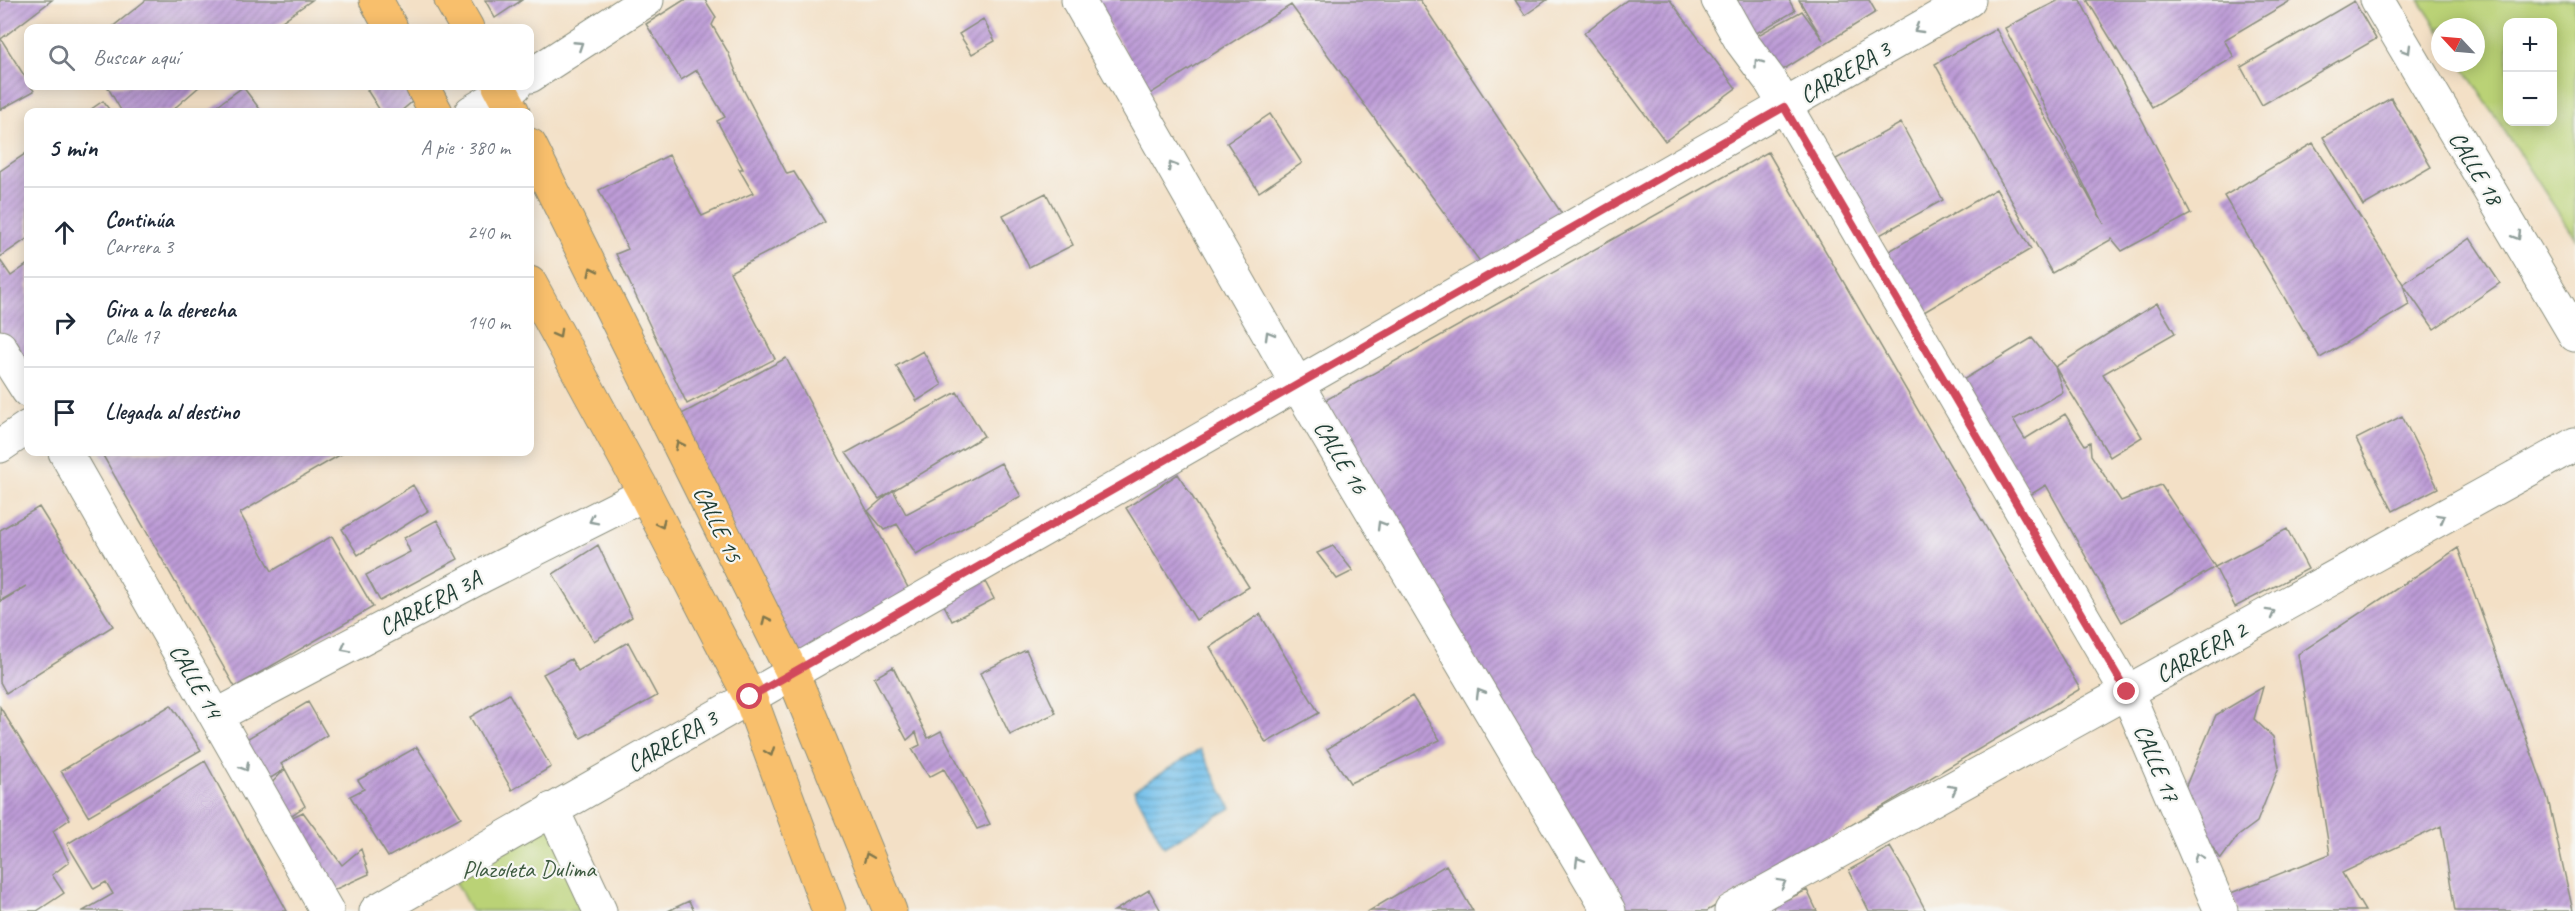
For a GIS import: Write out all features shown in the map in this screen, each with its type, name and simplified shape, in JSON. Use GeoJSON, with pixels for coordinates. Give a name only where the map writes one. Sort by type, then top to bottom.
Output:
{"type":"FeatureCollection","features":[{"type":"Feature","properties":{"kind":"main road"},"geometry":{"type":"LineString","coordinates":[[376,0],[389,24]]}},
{"type":"Feature","properties":{"kind":"main road"},"geometry":{"type":"LineString","coordinates":[[451,0],[465,24]]}},
{"type":"Feature","properties":{"kind":"main road"},"geometry":{"type":"LineString","coordinates":[[424,90],[434,108]]}},
{"type":"Feature","properties":{"kind":"main road","name":"CALLE 15"},"geometry":{"type":"LineString","coordinates":[[534,153],[792,672],[890,911]]}},
{"type":"Feature","properties":{"kind":"main road","name":"CALLE 15"},"geometry":{"type":"LineString","coordinates":[[534,290],[645,494],[750,697],[829,911]]}},
{"type":"Feature","properties":{"kind":"street"},"geometry":{"type":"LineString","coordinates":[[534,76],[647,0]]}},
{"type":"Feature","properties":{"kind":"street","name":"CALLE 16"},"geometry":{"type":"LineString","coordinates":[[1078,0],[1298,386],[1609,911]]}},
{"type":"Feature","properties":{"kind":"street","name":"CALLE 17"},"geometry":{"type":"LineString","coordinates":[[1718,0],[1742,41],[1770,80],[2127,692],[2221,911]]}},
{"type":"Feature","properties":{"kind":"street","name":"CARRERA 3"},"geometry":{"type":"LineString","coordinates":[[376,911],[792,672],[1298,386],[1969,0]]}},
{"type":"Feature","properties":{"kind":"street","name":"CALLE 18"},"geometry":{"type":"LineString","coordinates":[[2377,0],[2575,335]]}},
{"type":"Feature","properties":{"kind":"street"},"geometry":{"type":"LineString","coordinates":[[479,108],[512,91]]}},
{"type":"Feature","properties":{"kind":"street"},"geometry":{"type":"LineString","coordinates":[[0,347],[24,385]]}},
{"type":"Feature","properties":{"kind":"street"},"geometry":{"type":"LineString","coordinates":[[0,446],[24,430]]}},
{"type":"Feature","properties":{"kind":"street","name":"CARRERA 2"},"geometry":{"type":"LineString","coordinates":[[1731,911],[2575,444]]}},
{"type":"Feature","properties":{"kind":"street","name":"CALLE 14"},"geometry":{"type":"LineString","coordinates":[[67,456],[327,911]]}},
{"type":"Feature","properties":{"kind":"street","name":"CARRERA 3A"},"geometry":{"type":"LineString","coordinates":[[216,716],[482,576],[645,494]]}},
{"type":"Feature","properties":{"kind":"street"},"geometry":{"type":"LineString","coordinates":[[552,809],[600,911]]}},
{"type":"Feature","properties":{"kind":"green space"},"geometry":{"type":"Polygon","coordinates":[[[2419,0],[2575,0],[2575,238],[2466,72],[2485,72],[2485,18],[2431,18],[2419,0]]]}},
{"type":"Feature","properties":{"kind":"green space","name":"Plazoleta Dulima"},"geometry":{"type":"Polygon","coordinates":[[[546,812],[597,911],[471,911],[449,868],[546,812]]]}},
{"type":"Feature","properties":{"kind":"water"},"geometry":{"type":"Polygon","coordinates":[[[1200,749],[1231,808],[1164,847],[1134,790],[1200,749]]]}},
{"type":"Feature","properties":{"kind":"building"},"geometry":{"type":"Polygon","coordinates":[[[0,0],[52,0],[1,39],[24,75],[24,90],[34,91],[0,110],[0,0]]]}},
{"type":"Feature","properties":{"kind":"building"},"geometry":{"type":"Polygon","coordinates":[[[146,0],[312,0],[278,24],[116,24],[146,0]]]}},
{"type":"Feature","properties":{"kind":"building"},"geometry":{"type":"Polygon","coordinates":[[[485,0],[522,0],[495,18],[485,0]]]}},
{"type":"Feature","properties":{"kind":"building"},"geometry":{"type":"Polygon","coordinates":[[[684,0],[705,0],[716,17],[712,25],[728,52],[743,89],[787,174],[794,172],[825,222],[730,272],[775,359],[687,404],[616,254],[628,249],[599,190],[669,155],[702,216],[753,193],[717,121],[725,117],[697,70],[681,80],[646,24],[684,0]]]}},
{"type":"Feature","properties":{"kind":"building"},"geometry":{"type":"Polygon","coordinates":[[[1094,0],[1420,0],[1566,220],[1484,267],[1291,5],[1150,94],[1094,0]]]}},
{"type":"Feature","properties":{"kind":"building"},"geometry":{"type":"Polygon","coordinates":[[[1515,0],[1547,0],[1525,15],[1515,0]]]}},
{"type":"Feature","properties":{"kind":"building"},"geometry":{"type":"Polygon","coordinates":[[[1627,0],[1670,0],[1736,88],[1665,141],[1584,33],[1627,0]]]}},
{"type":"Feature","properties":{"kind":"building"},"geometry":{"type":"Polygon","coordinates":[[[1732,0],[1789,0],[1795,11],[1753,35],[1732,0]]]}},
{"type":"Feature","properties":{"kind":"building"},"geometry":{"type":"Polygon","coordinates":[[[1799,0],[1869,0],[1876,12],[1773,76],[1749,40],[1802,11],[1823,40],[1799,0]]]}},
{"type":"Feature","properties":{"kind":"building"},"geometry":{"type":"Polygon","coordinates":[[[2059,0],[2080,0],[2191,214],[2122,251],[2112,239],[2052,273],[1935,64],[1996,29],[2104,224],[2005,28],[2059,0]]]}},
{"type":"Feature","properties":{"kind":"building"},"geometry":{"type":"Polygon","coordinates":[[[2087,0],[2292,0],[2224,40],[2234,57],[2152,107],[2087,0]]]}},
{"type":"Feature","properties":{"kind":"building"},"geometry":{"type":"Polygon","coordinates":[[[2354,1],[2376,39],[2262,105],[2241,67],[2354,1]]]}},
{"type":"Feature","properties":{"kind":"building"},"geometry":{"type":"Polygon","coordinates":[[[983,19],[995,41],[972,54],[959,34],[983,19]]]}},
{"type":"Feature","properties":{"kind":"building"},"geometry":{"type":"Polygon","coordinates":[[[109,90],[195,90],[175,108],[120,108],[109,90]]]}},
{"type":"Feature","properties":{"kind":"building"},"geometry":{"type":"Polygon","coordinates":[[[239,90],[245,90],[259,108],[214,108],[239,90]]]}},
{"type":"Feature","properties":{"kind":"building"},"geometry":{"type":"Polygon","coordinates":[[[367,90],[406,90],[413,101],[405,108],[378,108],[367,90]]]}},
{"type":"Feature","properties":{"kind":"building"},"geometry":{"type":"Polygon","coordinates":[[[2391,98],[2431,167],[2363,206],[2323,137],[2391,98]]]}},
{"type":"Feature","properties":{"kind":"building"},"geometry":{"type":"Polygon","coordinates":[[[103,101],[108,108],[93,108],[103,101]]]}},
{"type":"Feature","properties":{"kind":"building"},"geometry":{"type":"Polygon","coordinates":[[[1270,114],[1302,163],[1259,192],[1227,143],[1270,114]]]}},
{"type":"Feature","properties":{"kind":"building"},"geometry":{"type":"Polygon","coordinates":[[[1901,123],[1943,200],[1878,236],[1836,159],[1901,123]]]}},
{"type":"Feature","properties":{"kind":"building"},"geometry":{"type":"Polygon","coordinates":[[[2313,143],[2403,284],[2409,305],[2320,358],[2224,196],[2313,143]]]}},
{"type":"Feature","properties":{"kind":"building"},"geometry":{"type":"Polygon","coordinates":[[[1768,152],[2080,689],[1707,911],[1621,911],[1324,401],[1768,152]]]}},
{"type":"Feature","properties":{"kind":"building"},"geometry":{"type":"Polygon","coordinates":[[[24,155],[24,241],[0,257],[0,171],[24,155]]]}},
{"type":"Feature","properties":{"kind":"building"},"geometry":{"type":"Polygon","coordinates":[[[1996,189],[2031,249],[1919,315],[1884,254],[1996,189]]]}},
{"type":"Feature","properties":{"kind":"building"},"geometry":{"type":"Polygon","coordinates":[[[1046,193],[1073,245],[1029,267],[1003,215],[1046,193]]]}},
{"type":"Feature","properties":{"kind":"building"},"geometry":{"type":"Polygon","coordinates":[[[2470,238],[2500,283],[2434,329],[2403,284],[2470,238]]]}},
{"type":"Feature","properties":{"kind":"building"},"geometry":{"type":"Polygon","coordinates":[[[0,260],[11,276],[24,267],[24,367],[0,331],[0,260]]]}},
{"type":"Feature","properties":{"kind":"building"},"geometry":{"type":"Polygon","coordinates":[[[2157,303],[2175,333],[2103,374],[2142,437],[2110,457],[2055,367],[2157,303]]]}},
{"type":"Feature","properties":{"kind":"building"},"geometry":{"type":"Polygon","coordinates":[[[2032,338],[2055,367],[2063,392],[2013,420],[2025,439],[2065,414],[2085,445],[2090,442],[2091,455],[2121,501],[2161,485],[2215,567],[2122,622],[2046,485],[2030,495],[1961,381],[2032,338]]]}},
{"type":"Feature","properties":{"kind":"building"},"geometry":{"type":"Polygon","coordinates":[[[923,351],[942,385],[917,401],[896,366],[923,351]]]}},
{"type":"Feature","properties":{"kind":"building"},"geometry":{"type":"Polygon","coordinates":[[[786,358],[913,597],[796,662],[676,417],[786,358]]]}},
{"type":"Feature","properties":{"kind":"building"},"geometry":{"type":"Polygon","coordinates":[[[957,392],[984,436],[879,499],[846,453],[957,392]]]}},
{"type":"Feature","properties":{"kind":"building"},"geometry":{"type":"Polygon","coordinates":[[[2402,416],[2438,488],[2393,511],[2356,439],[2402,416]]]}},
{"type":"Feature","properties":{"kind":"building"},"geometry":{"type":"Polygon","coordinates":[[[103,456],[338,456],[240,513],[272,571],[332,536],[373,607],[235,687],[103,456]]]}},
{"type":"Feature","properties":{"kind":"building"},"geometry":{"type":"Polygon","coordinates":[[[1001,463],[1021,496],[916,554],[897,524],[884,530],[868,511],[893,490],[906,514],[1001,463]]]}},
{"type":"Feature","properties":{"kind":"building"},"geometry":{"type":"Polygon","coordinates":[[[1178,474],[1249,587],[1196,620],[1126,508],[1178,474]]]}},
{"type":"Feature","properties":{"kind":"building"},"geometry":{"type":"Polygon","coordinates":[[[413,485],[428,511],[358,555],[342,529],[413,485]]]}},
{"type":"Feature","properties":{"kind":"building"},"geometry":{"type":"Polygon","coordinates":[[[39,507],[113,626],[6,693],[0,682],[0,602],[26,586],[0,601],[0,530],[39,507]]]}},
{"type":"Feature","properties":{"kind":"building"},"geometry":{"type":"Polygon","coordinates":[[[437,520],[458,559],[380,601],[366,575],[410,552],[404,538],[437,520]]]}},
{"type":"Feature","properties":{"kind":"building"},"geometry":{"type":"Polygon","coordinates":[[[2287,529],[2308,569],[2235,607],[2215,567],[2287,529]]]}},
{"type":"Feature","properties":{"kind":"building"},"geometry":{"type":"Polygon","coordinates":[[[598,545],[632,617],[594,641],[553,574],[598,545]]]}},
{"type":"Feature","properties":{"kind":"building"},"geometry":{"type":"Polygon","coordinates":[[[1333,546],[1353,571],[1337,579],[1317,553],[1333,546]]]}},
{"type":"Feature","properties":{"kind":"building"},"geometry":{"type":"Polygon","coordinates":[[[2458,548],[2548,799],[2573,911],[2455,911],[2441,826],[2342,873],[2365,911],[2238,911],[2231,893],[2330,854],[2298,654],[2458,548]]]}},
{"type":"Feature","properties":{"kind":"building"},"geometry":{"type":"Polygon","coordinates":[[[980,572],[994,599],[952,621],[939,595],[980,572]]]}},
{"type":"Feature","properties":{"kind":"building"},"geometry":{"type":"Polygon","coordinates":[[[1260,614],[1319,713],[1266,743],[1210,647],[1260,614]]]}},
{"type":"Feature","properties":{"kind":"building"},"geometry":{"type":"Polygon","coordinates":[[[628,642],[657,696],[581,738],[543,674],[571,659],[578,671],[628,642]]]}},
{"type":"Feature","properties":{"kind":"building"},"geometry":{"type":"Polygon","coordinates":[[[1026,650],[1056,713],[1010,735],[980,673],[1026,650]]]}},
{"type":"Feature","properties":{"kind":"building"},"geometry":{"type":"Polygon","coordinates":[[[893,667],[928,738],[941,731],[990,824],[977,829],[944,769],[929,777],[912,749],[920,745],[916,732],[907,740],[874,678],[893,667]]]}},
{"type":"Feature","properties":{"kind":"building"},"geometry":{"type":"Polygon","coordinates":[[[2263,687],[2254,719],[2273,737],[2279,767],[2257,822],[2237,837],[2221,859],[2179,802],[2216,715],[2263,687]]]}},
{"type":"Feature","properties":{"kind":"building"},"geometry":{"type":"Polygon","coordinates":[[[509,694],[551,767],[512,790],[470,717],[509,694]]]}},
{"type":"Feature","properties":{"kind":"building"},"geometry":{"type":"Polygon","coordinates":[[[1412,696],[1440,740],[1350,783],[1327,749],[1412,696]]]}},
{"type":"Feature","properties":{"kind":"building"},"geometry":{"type":"Polygon","coordinates":[[[308,702],[327,735],[281,764],[285,769],[266,781],[240,743],[308,702]]]}},
{"type":"Feature","properties":{"kind":"building"},"geometry":{"type":"Polygon","coordinates":[[[171,705],[201,750],[88,816],[61,771],[171,705]]]}},
{"type":"Feature","properties":{"kind":"building"},"geometry":{"type":"Polygon","coordinates":[[[0,707],[70,819],[53,831],[69,862],[52,875],[64,893],[37,911],[0,911],[0,707]]]}},
{"type":"Feature","properties":{"kind":"building"},"geometry":{"type":"Polygon","coordinates":[[[417,747],[461,817],[388,857],[350,796],[364,789],[358,780],[417,747]]]}},
{"type":"Feature","properties":{"kind":"building"},"geometry":{"type":"Polygon","coordinates":[[[205,761],[287,911],[83,911],[113,894],[106,882],[94,889],[67,844],[205,761]]]}},
{"type":"Feature","properties":{"kind":"building"},"geometry":{"type":"Polygon","coordinates":[[[285,769],[305,806],[280,823],[267,788],[285,769]]]}},
{"type":"Feature","properties":{"kind":"building"},"geometry":{"type":"Polygon","coordinates":[[[303,812],[342,865],[361,849],[369,874],[325,894],[280,823],[303,812]]]}},
{"type":"Feature","properties":{"kind":"building"},"geometry":{"type":"Polygon","coordinates":[[[1890,847],[1926,911],[1869,911],[1849,870],[1890,847]]]}},
{"type":"Feature","properties":{"kind":"building"},"geometry":{"type":"Polygon","coordinates":[[[1446,865],[1473,911],[1369,911],[1446,865]]]}},
{"type":"Feature","properties":{"kind":"building"},"geometry":{"type":"Polygon","coordinates":[[[1149,890],[1161,911],[1114,911],[1149,890]]]}},
{"type":"Feature","properties":{"kind":"building"},"geometry":{"type":"Polygon","coordinates":[[[1807,890],[1817,911],[1775,911],[1773,906],[1807,890]]]}},
{"type":"Feature","properties":{"kind":"building"},"geometry":{"type":"Polygon","coordinates":[[[689,901],[694,911],[668,911],[689,901]]]}},
{"type":"Feature","properties":{"kind":"route"},"geometry":{"type":"LineString","coordinates":[[750,697],[1784,107],[2127,692]]}}]}
